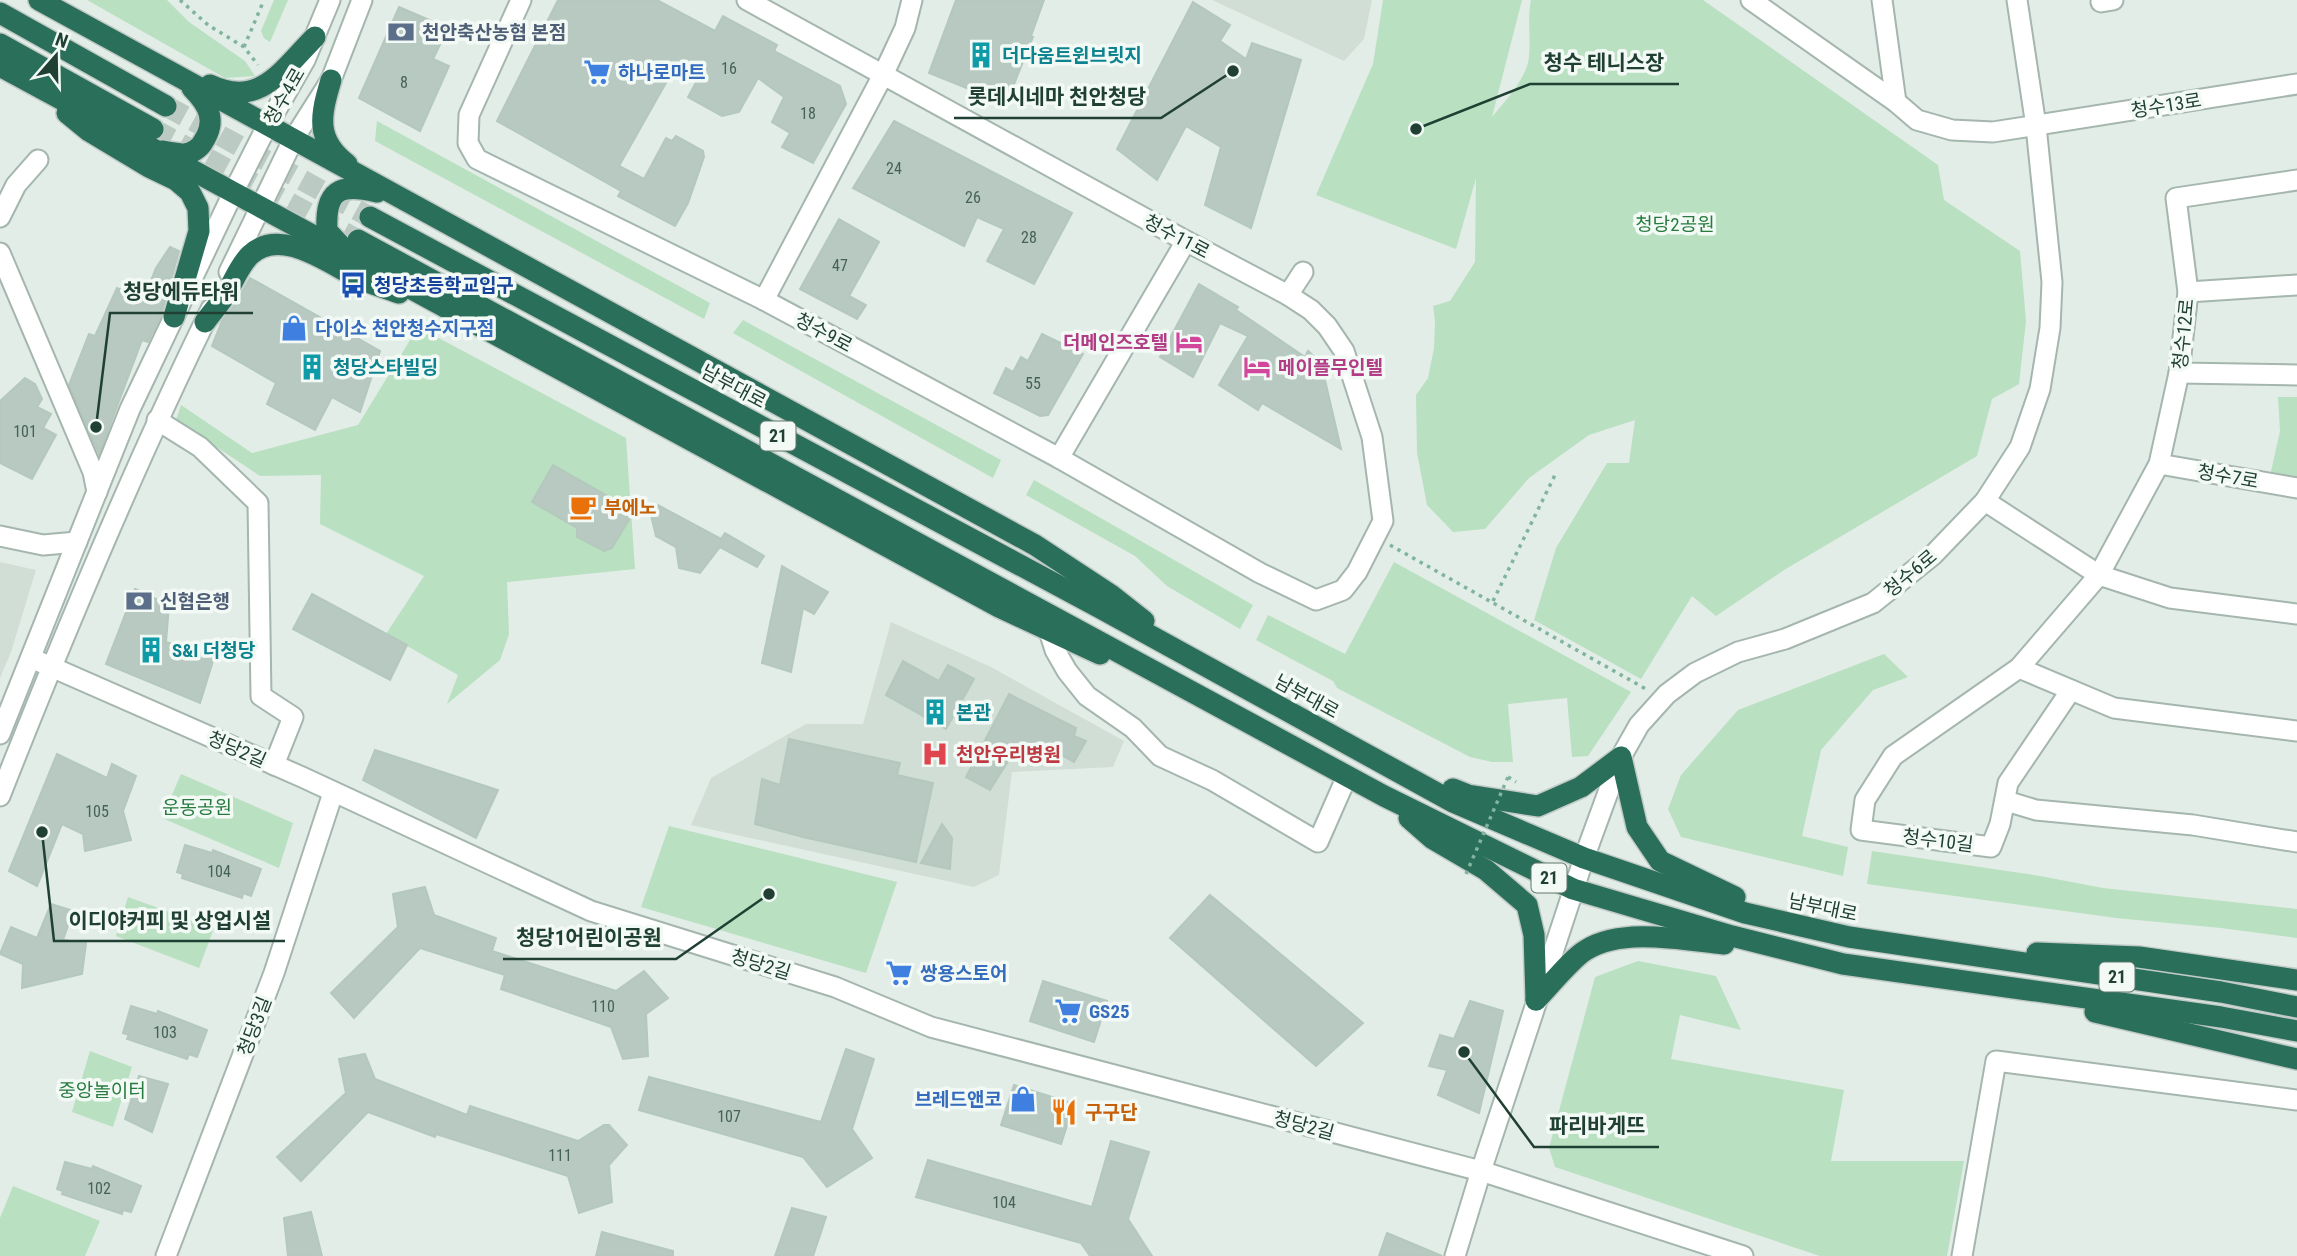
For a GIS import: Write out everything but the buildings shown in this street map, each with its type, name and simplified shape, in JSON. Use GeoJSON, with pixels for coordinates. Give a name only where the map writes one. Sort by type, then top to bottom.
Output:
{"type":"FeatureCollection","features":[{"type":"Feature","properties":{"kind":"highway"},"geometry":{"type":"LineString","coordinates":[[39,0],[1035,545],[1111,595],[1186,656]]}},
{"type":"Feature","properties":{"kind":"highway"},"geometry":{"type":"LineString","coordinates":[[0,13],[166,106]]}},
{"type":"Feature","properties":{"kind":"highway"},"geometry":{"type":"LineString","coordinates":[[76,20],[218,89],[241,93],[257,91],[315,37]]}},
{"type":"Feature","properties":{"kind":"highway"},"geometry":{"type":"LineString","coordinates":[[0,44],[153,129]]}},
{"type":"Feature","properties":{"kind":"highway"},"geometry":{"type":"LineString","coordinates":[[0,66],[262,206],[353,246]]}},
{"type":"Feature","properties":{"kind":"highway"},"geometry":{"type":"LineString","coordinates":[[157,150],[186,154],[200,147],[209,134],[212,120],[205,100],[184,80]]}},
{"type":"Feature","properties":{"kind":"highway"},"geometry":{"type":"LineString","coordinates":[[331,80],[321,112],[321,123],[329,143],[346,163],[396,196]]}},
{"type":"Feature","properties":{"kind":"highway"},"geometry":{"type":"LineString","coordinates":[[27,81],[89,131],[176,180],[190,192],[198,208],[199,231],[174,317]]}},
{"type":"Feature","properties":{"kind":"highway"},"geometry":{"type":"LineString","coordinates":[[396,196],[355,187],[339,190],[329,201],[326,213],[327,231],[478,324],[999,607],[1083,648],[1172,680]]}},
{"type":"Feature","properties":{"kind":"highway","name":"남부대로"},"geometry":{"type":"LineString","coordinates":[[370,217],[1453,802],[1584,858],[1745,913],[1849,937],[2221,992],[2297,1007]]}},
{"type":"Feature","properties":{"kind":"highway"},"geometry":{"type":"LineString","coordinates":[[205,322],[226,294],[240,266],[252,253],[274,245],[305,251],[360,279],[478,324]]}},
{"type":"Feature","properties":{"kind":"highway","name":"21"},"geometry":{"type":"LineString","coordinates":[[353,246],[1172,680],[1384,796],[1573,889],[1732,936],[1843,964],[2221,1017],[2297,1031]]}},
{"type":"Feature","properties":{"kind":"highway"},"geometry":{"type":"LineString","coordinates":[[1388,766],[1468,795],[1538,806],[1581,787],[1621,757],[1637,827],[1660,861],[1794,925]]}},
{"type":"Feature","properties":{"kind":"highway"},"geometry":{"type":"LineString","coordinates":[[1384,796],[1433,839],[1486,870],[1527,905],[1534,935],[1536,1000]]}},
{"type":"Feature","properties":{"kind":"highway"},"geometry":{"type":"LineString","coordinates":[[1536,1000],[1586,950],[1615,939],[1648,937],[1791,951]]}},
{"type":"Feature","properties":{"kind":"highway"},"geometry":{"type":"LineString","coordinates":[[1937,950],[2139,957],[2297,981]]}},
{"type":"Feature","properties":{"kind":"highway"},"geometry":{"type":"LineString","coordinates":[[1960,980],[2297,1059]]}},
{"type":"Feature","properties":{"kind":"street","name":"청수4로"},"geometry":{"type":"LineString","coordinates":[[0,734],[130,409],[234,191],[305,60],[330,0]]}},
{"type":"Feature","properties":{"kind":"street"},"geometry":{"type":"LineString","coordinates":[[0,796],[51,667],[156,420],[293,140],[331,80],[362,0]]}},
{"type":"Feature","properties":{"kind":"street","name":"청수9로"},"geometry":{"type":"LineString","coordinates":[[521,0],[470,115],[468,143],[477,159],[764,300],[1059,458],[1260,573],[1316,600]]}},
{"type":"Feature","properties":{"kind":"street","name":"청수11로"},"geometry":{"type":"LineString","coordinates":[[747,0],[1186,242],[1288,295],[1311,310],[1327,326],[1344,351],[1372,437],[1383,521],[1357,572],[1343,590],[1316,600]]}},
{"type":"Feature","properties":{"kind":"street"},"geometry":{"type":"LineString","coordinates":[[764,300],[883,75],[905,27],[912,0]]}},
{"type":"Feature","properties":{"kind":"street"},"geometry":{"type":"LineString","coordinates":[[1751,0],[1896,102],[1917,120],[1952,130],[1993,132],[2036,126]]}},
{"type":"Feature","properties":{"kind":"street"},"geometry":{"type":"LineString","coordinates":[[1882,0],[1896,102]]}},
{"type":"Feature","properties":{"kind":"street","name":"청수6로"},"geometry":{"type":"LineString","coordinates":[[1573,889],[1621,757],[1639,725],[1667,694],[1695,673],[1738,652],[1785,639],[1873,603],[1933,555],[1985,501],[2020,447],[2040,389],[2050,328],[2052,282],[2036,126],[2017,0]]}},
{"type":"Feature","properties":{"kind":"street","name":"청수13로"},"geometry":{"type":"LineString","coordinates":[[2036,126],[2297,84]]}},
{"type":"Feature","properties":{"kind":"street"},"geometry":{"type":"LineString","coordinates":[[0,216],[16,185],[38,160]]}},
{"type":"Feature","properties":{"kind":"street","name":"청수12로"},"geometry":{"type":"LineString","coordinates":[[2099,575],[2159,464],[2179,373],[2188,292],[2176,198],[2297,180]]}},
{"type":"Feature","properties":{"kind":"street"},"geometry":{"type":"LineString","coordinates":[[1059,458],[1186,242]]}},
{"type":"Feature","properties":{"kind":"street"},"geometry":{"type":"LineString","coordinates":[[0,253],[93,472],[97,492]]}},
{"type":"Feature","properties":{"kind":"street"},"geometry":{"type":"LineString","coordinates":[[1288,295],[1303,272]]}},
{"type":"Feature","properties":{"kind":"street"},"geometry":{"type":"LineString","coordinates":[[2188,292],[2297,285]]}},
{"type":"Feature","properties":{"kind":"street"},"geometry":{"type":"LineString","coordinates":[[2179,373],[2297,375]]}},
{"type":"Feature","properties":{"kind":"street"},"geometry":{"type":"LineString","coordinates":[[156,420],[200,447],[258,503],[261,696],[293,717],[274,765]]}},
{"type":"Feature","properties":{"kind":"street","name":"청수7로"},"geometry":{"type":"LineString","coordinates":[[2159,464],[2297,488]]}},
{"type":"Feature","properties":{"kind":"street"},"geometry":{"type":"LineString","coordinates":[[1985,501],[2099,575],[2170,598],[2297,614]]}},
{"type":"Feature","properties":{"kind":"street"},"geometry":{"type":"LineString","coordinates":[[0,536],[43,545],[77,542]]}},
{"type":"Feature","properties":{"kind":"street","name":"청수10길"},"geometry":{"type":"LineString","coordinates":[[2006,801],[1991,847],[1861,830],[1865,800],[1893,756],[2019,668],[2099,575]]}},
{"type":"Feature","properties":{"kind":"street"},"geometry":{"type":"LineString","coordinates":[[1049,631],[1055,650],[1067,671],[1087,696],[1133,728],[1160,756],[1212,780],[1318,842],[1347,776]]}},
{"type":"Feature","properties":{"kind":"street","name":"청당2길"},"geometry":{"type":"LineString","coordinates":[[31,659],[274,765],[591,911],[835,987],[931,1027],[1480,1171],[1743,1256]]}},
{"type":"Feature","properties":{"kind":"street"},"geometry":{"type":"LineString","coordinates":[[2019,668],[2114,708],[2297,731]]}},
{"type":"Feature","properties":{"kind":"street"},"geometry":{"type":"LineString","coordinates":[[2071,690],[2008,783],[2006,801],[2036,810],[2193,825],[2297,842]]}},
{"type":"Feature","properties":{"kind":"street","name":"청당3길"},"geometry":{"type":"LineString","coordinates":[[166,1256],[274,973],[333,793]]}},
{"type":"Feature","properties":{"kind":"street"},"geometry":{"type":"LineString","coordinates":[[1455,1256],[1480,1171],[1573,889]]}},
{"type":"Feature","properties":{"kind":"street"},"geometry":{"type":"LineString","coordinates":[[1962,1256],[1996,1062],[2297,1100]]}},
{"type":"Feature","properties":{"kind":"path"},"geometry":{"type":"LineString","coordinates":[[180,0],[208,25],[244,47],[260,69]]}},
{"type":"Feature","properties":{"kind":"path"},"geometry":{"type":"LineString","coordinates":[[244,47],[264,0]]}},
{"type":"Feature","properties":{"kind":"path"},"geometry":{"type":"LineString","coordinates":[[1493,601],[1556,473]]}},
{"type":"Feature","properties":{"kind":"path"},"geometry":{"type":"LineString","coordinates":[[1376,537],[1649,691]]}},
{"type":"Feature","properties":{"kind":"path"},"geometry":{"type":"LineString","coordinates":[[1466,874],[1508,777]]}},
{"type":"Feature","properties":{"kind":"shaded area"},"geometry":{"type":"Polygon","coordinates":[[[1212,0],[1372,0],[1364,39],[1344,61],[1212,0]]]}},
{"type":"Feature","properties":{"kind":"shaded area"},"geometry":{"type":"Polygon","coordinates":[[[0,562],[36,570],[11,652],[0,678],[0,562]]]}},
{"type":"Feature","properties":{"kind":"shaded area","name":"천안우리병원"},"geometry":{"type":"Polygon","coordinates":[[[891,622],[991,667],[1124,741],[1113,767],[1012,772],[999,875],[974,887],[691,825],[711,778],[806,724],[863,724],[891,622]]]}},
{"type":"Feature","properties":{"kind":"green space"},"geometry":{"type":"Polygon","coordinates":[[[87,0],[167,0],[189,22],[245,61],[255,76],[225,78],[87,0]]]}},
{"type":"Feature","properties":{"kind":"green space"},"geometry":{"type":"Polygon","coordinates":[[[274,0],[288,0],[270,42],[264,38],[261,31],[274,0]]]}},
{"type":"Feature","properties":{"kind":"green space","name":"청당2공원"},"geometry":{"type":"Polygon","coordinates":[[[1383,0],[1522,0],[1492,117],[1515,88],[1528,64],[1531,0],[1703,0],[1938,165],[1944,200],[2020,251],[2026,321],[2019,384],[1992,399],[1977,456],[1784,570],[1716,616],[1692,596],[1641,679],[1534,620],[1556,548],[1607,463],[1629,463],[1635,420],[1589,435],[1529,478],[1485,529],[1453,532],[1427,505],[1417,453],[1416,395],[1428,378],[1434,348],[1433,306],[1450,301],[1475,262],[1476,178],[1456,249],[1316,195],[1373,64],[1383,0]]]}},
{"type":"Feature","properties":{"kind":"green space"},"geometry":{"type":"Polygon","coordinates":[[[377,121],[710,303],[704,319],[375,141],[377,121]]]}},
{"type":"Feature","properties":{"kind":"green space"},"geometry":{"type":"Polygon","coordinates":[[[743,320],[1001,460],[993,478],[733,333],[743,320]]]}},
{"type":"Feature","properties":{"kind":"green space"},"geometry":{"type":"Polygon","coordinates":[[[418,327],[626,438],[635,569],[507,582],[509,634],[500,660],[447,704],[458,675],[386,634],[424,576],[320,524],[321,475],[260,476],[176,420],[181,405],[252,453],[358,425],[418,327]]]}},
{"type":"Feature","properties":{"kind":"green space"},"geometry":{"type":"Polygon","coordinates":[[[2278,397],[2297,397],[2297,481],[2270,476],[2280,431],[2278,397]]]}},
{"type":"Feature","properties":{"kind":"green space"},"geometry":{"type":"Polygon","coordinates":[[[1034,480],[1253,605],[1240,629],[1167,586],[1135,556],[1026,495],[1034,480]]]}},
{"type":"Feature","properties":{"kind":"green space"},"geometry":{"type":"Polygon","coordinates":[[[1394,562],[1631,692],[1588,756],[1572,757],[1567,698],[1508,704],[1513,762],[1492,762],[1470,757],[1337,688],[1333,681],[1256,640],[1268,615],[1345,654],[1394,562]]]}},
{"type":"Feature","properties":{"kind":"green space"},"geometry":{"type":"Polygon","coordinates":[[[1884,654],[1908,677],[1873,690],[1821,750],[1802,836],[1848,847],[1843,876],[1681,837],[1668,809],[1681,775],[1738,710],[1884,654]]]}},
{"type":"Feature","properties":{"kind":"green space","name":"운동공원"},"geometry":{"type":"Polygon","coordinates":[[[181,774],[293,823],[279,868],[162,818],[181,774]]]}},
{"type":"Feature","properties":{"kind":"green space"},"geometry":{"type":"Polygon","coordinates":[[[669,826],[897,882],[866,973],[641,907],[669,826]]]}},
{"type":"Feature","properties":{"kind":"green space"},"geometry":{"type":"Polygon","coordinates":[[[1872,851],[2103,888],[2297,909],[2297,938],[2116,918],[1867,884],[1872,851]]]}},
{"type":"Feature","properties":{"kind":"green space"},"geometry":{"type":"Polygon","coordinates":[[[128,897],[214,928],[199,968],[116,936],[128,897]]]}},
{"type":"Feature","properties":{"kind":"green space"},"geometry":{"type":"Polygon","coordinates":[[[1638,961],[1716,976],[1741,1030],[1680,1015],[1671,1059],[1844,1090],[1831,1161],[1964,1161],[1947,1256],[1820,1256],[1555,1167],[1549,1148],[1595,977],[1638,961]]]}},
{"type":"Feature","properties":{"kind":"green space","name":"중앙놀이터"},"geometry":{"type":"Polygon","coordinates":[[[90,1051],[132,1067],[113,1127],[72,1112],[90,1051]]]}},
{"type":"Feature","properties":{"kind":"green space"},"geometry":{"type":"Polygon","coordinates":[[[13,1186],[100,1221],[85,1256],[0,1256],[0,1218],[13,1186]]]}},
{"type":"Feature","properties":{"kind":"tunnel"},"geometry":{"type":"LineString","coordinates":[[166,106],[370,217]]}},
{"type":"Feature","properties":{"kind":"tunnel"},"geometry":{"type":"LineString","coordinates":[[153,129],[358,240]]}},
{"type":"Feature","properties":{"kind":"place","name":"천안축산농협 본점"},"geometry":{"type":"Point","coordinates":[401,32]}},
{"type":"Feature","properties":{"kind":"place","name":"더다움트윈브릿지"},"geometry":{"type":"Point","coordinates":[981,55]}},
{"type":"Feature","properties":{"kind":"place","name":"롯데시네마 천안청당"},"geometry":{"type":"Point","coordinates":[1233,71]}},
{"type":"Feature","properties":{"kind":"place","name":"하나로마트"},"geometry":{"type":"Point","coordinates":[597,72]}},
{"type":"Feature","properties":{"kind":"place","name":"청수 테니스장"},"geometry":{"type":"Point","coordinates":[1416,129]}},
{"type":"Feature","properties":{"kind":"place","name":"청당초등학교입구"},"geometry":{"type":"Point","coordinates":[353,285]}},
{"type":"Feature","properties":{"kind":"place","name":"다이소 천안청수지구점"},"geometry":{"type":"Point","coordinates":[294,328]}},
{"type":"Feature","properties":{"kind":"place","name":"더메인즈호텔"},"geometry":{"type":"Point","coordinates":[1189,342]}},
{"type":"Feature","properties":{"kind":"place","name":"청당스타빌딩"},"geometry":{"type":"Point","coordinates":[312,367]}},
{"type":"Feature","properties":{"kind":"place","name":"메이플무인텔"},"geometry":{"type":"Point","coordinates":[1257,367]}},
{"type":"Feature","properties":{"kind":"place","name":"청당에듀타워"},"geometry":{"type":"Point","coordinates":[96,427]}},
{"type":"Feature","properties":{"kind":"place","name":"부에노"},"geometry":{"type":"Point","coordinates":[583,507]}},
{"type":"Feature","properties":{"kind":"place","name":"신협은행"},"geometry":{"type":"Point","coordinates":[139,601]}},
{"type":"Feature","properties":{"kind":"place","name":"S&I 더청당"},"geometry":{"type":"Point","coordinates":[151,650]}},
{"type":"Feature","properties":{"kind":"place","name":"본관"},"geometry":{"type":"Point","coordinates":[935,712]}},
{"type":"Feature","properties":{"kind":"place","name":"천안우리병원"},"geometry":{"type":"Point","coordinates":[935,754]}},
{"type":"Feature","properties":{"kind":"place","name":"이디야커피 및 상업시설"},"geometry":{"type":"Point","coordinates":[42,832]}},
{"type":"Feature","properties":{"kind":"place","name":"청당1어린이공원"},"geometry":{"type":"Point","coordinates":[769,894]}},
{"type":"Feature","properties":{"kind":"place","name":"쌍용스토어"},"geometry":{"type":"Point","coordinates":[899,973]}},
{"type":"Feature","properties":{"kind":"place","name":"GS25"},"geometry":{"type":"Point","coordinates":[1068,1011]}},
{"type":"Feature","properties":{"kind":"place","name":"파리바게뜨"},"geometry":{"type":"Point","coordinates":[1464,1052]}},
{"type":"Feature","properties":{"kind":"place","name":"브레드앤코"},"geometry":{"type":"Point","coordinates":[1023,1099]}},
{"type":"Feature","properties":{"kind":"place","name":"구구단"},"geometry":{"type":"Point","coordinates":[1064,1112]}}]}
